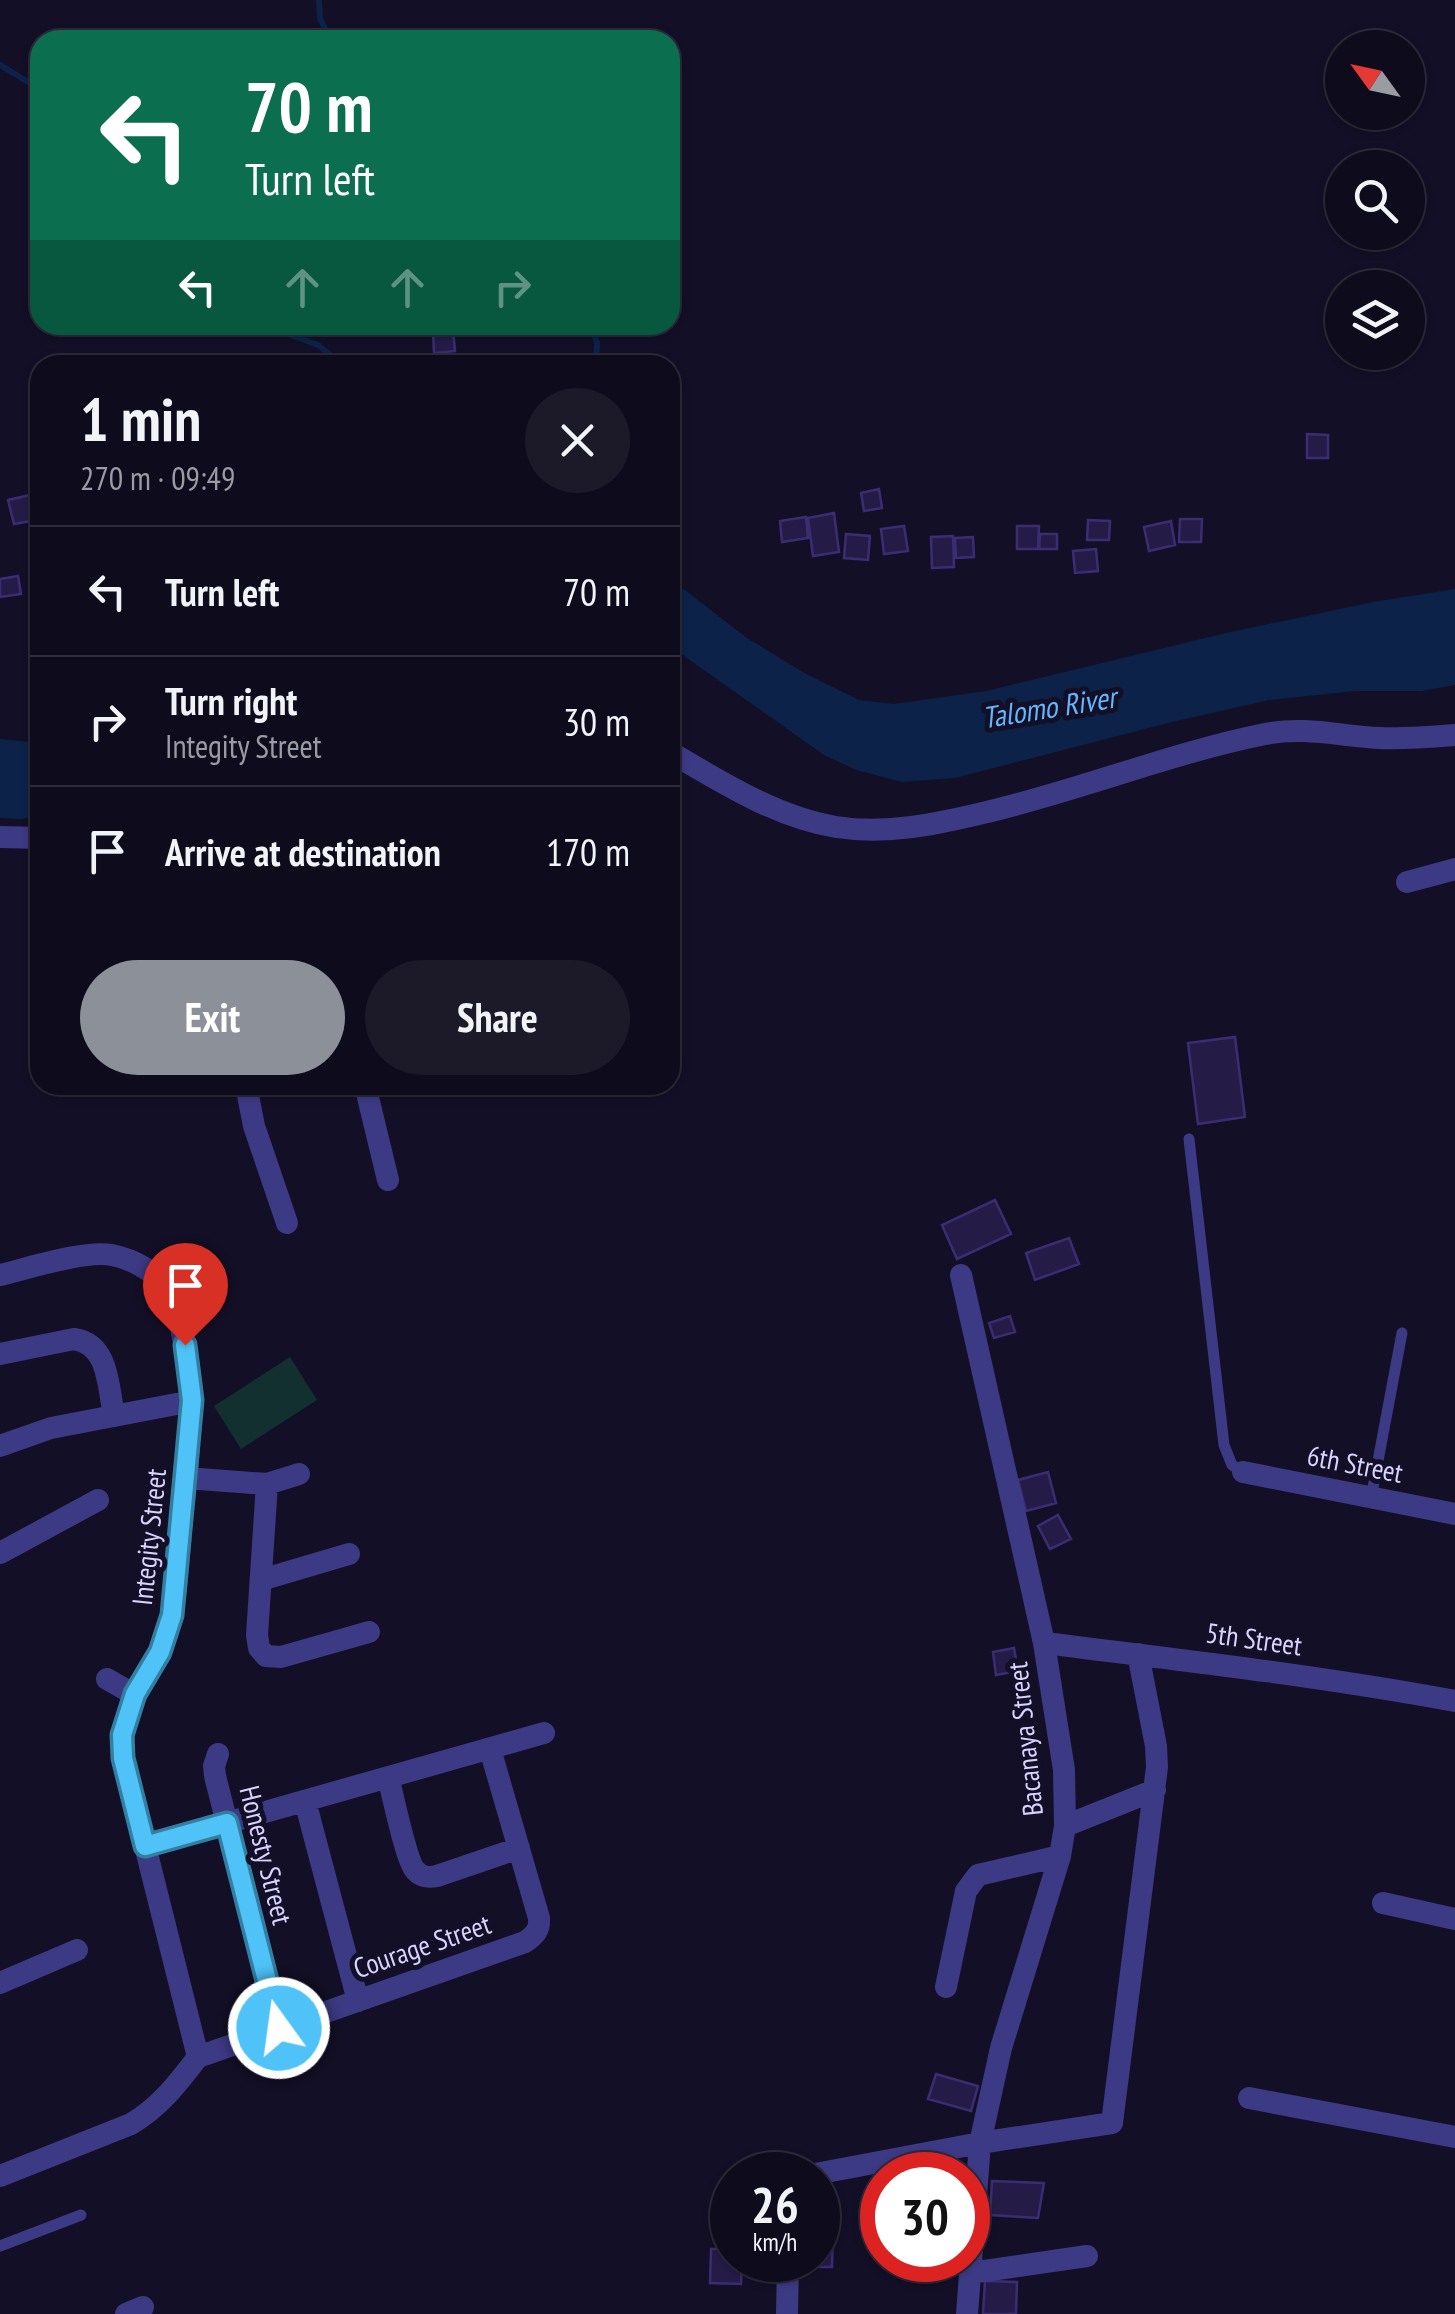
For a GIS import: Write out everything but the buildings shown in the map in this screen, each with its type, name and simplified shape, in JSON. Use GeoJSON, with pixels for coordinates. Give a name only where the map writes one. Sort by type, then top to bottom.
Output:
{"type":"FeatureCollection","features":[{"type":"Feature","properties":{"kind":"street"},"geometry":{"type":"LineString","coordinates":[[680,758],[792,815],[834,827],[910,829],[1012,806],[1269,733],[1302,729],[1377,738],[1455,735]]}},
{"type":"Feature","properties":{"kind":"street"},"geometry":{"type":"LineString","coordinates":[[0,837],[30,838]]}},
{"type":"Feature","properties":{"kind":"street"},"geometry":{"type":"LineString","coordinates":[[1407,882],[1455,869]]}},
{"type":"Feature","properties":{"kind":"street"},"geometry":{"type":"LineString","coordinates":[[248,1095],[254,1126],[287,1223]]}},
{"type":"Feature","properties":{"kind":"street"},"geometry":{"type":"LineString","coordinates":[[367,1095],[388,1180]]}},
{"type":"Feature","properties":{"kind":"street","name":"Integity Street"},"geometry":{"type":"LineString","coordinates":[[0,1275],[93,1254],[110,1254],[136,1264],[162,1281],[170,1294],[185,1345],[192,1400],[172,1615],[160,1652],[135,1694],[122,1735],[123,1758],[198,2056]]}},
{"type":"Feature","properties":{"kind":"street","name":"Bacanaya Street"},"geometry":{"type":"LineString","coordinates":[[960,1275],[1044,1642],[1064,1770],[1065,1826],[1060,1856],[1001,2048],[979,2152]]}},
{"type":"Feature","properties":{"kind":"street"},"geometry":{"type":"LineString","coordinates":[[0,1354],[85,1341],[103,1362],[114,1416]]}},
{"type":"Feature","properties":{"kind":"street"},"geometry":{"type":"LineString","coordinates":[[0,1446],[52,1428],[192,1400]]}},
{"type":"Feature","properties":{"kind":"street","name":"6th Street"},"geometry":{"type":"LineString","coordinates":[[1244,1472],[1455,1514]]}},
{"type":"Feature","properties":{"kind":"street"},"geometry":{"type":"LineString","coordinates":[[186,1478],[267,1484],[299,1474]]}},
{"type":"Feature","properties":{"kind":"street"},"geometry":{"type":"LineString","coordinates":[[267,1484],[259,1648],[266,1656],[281,1657],[369,1632]]}},
{"type":"Feature","properties":{"kind":"street"},"geometry":{"type":"LineString","coordinates":[[0,1553],[98,1500]]}},
{"type":"Feature","properties":{"kind":"street"},"geometry":{"type":"LineString","coordinates":[[260,1580],[350,1554]]}},
{"type":"Feature","properties":{"kind":"street","name":"5th Street"},"geometry":{"type":"LineString","coordinates":[[1044,1642],[1269,1670],[1455,1702]]}},
{"type":"Feature","properties":{"kind":"street"},"geometry":{"type":"LineString","coordinates":[[840,2169],[1112,2123],[1155,1790],[1156,1746],[1138,1654]]}},
{"type":"Feature","properties":{"kind":"street"},"geometry":{"type":"LineString","coordinates":[[107,1679],[135,1694]]}},
{"type":"Feature","properties":{"kind":"street"},"geometry":{"type":"LineString","coordinates":[[145,1846],[544,1733]]}},
{"type":"Feature","properties":{"kind":"street","name":"Courage Street"},"geometry":{"type":"LineString","coordinates":[[198,2056],[532,1937],[539,1918],[490,1749]]}},
{"type":"Feature","properties":{"kind":"street","name":"Honesty Street"},"geometry":{"type":"LineString","coordinates":[[218,1754],[215,1776],[279,2028]]}},
{"type":"Feature","properties":{"kind":"street"},"geometry":{"type":"LineString","coordinates":[[388,1778],[410,1862],[420,1874],[428,1878],[437,1876],[518,1848]]}},
{"type":"Feature","properties":{"kind":"street"},"geometry":{"type":"LineString","coordinates":[[1065,1826],[1155,1790]]}},
{"type":"Feature","properties":{"kind":"street"},"geometry":{"type":"LineString","coordinates":[[305,1801],[358,2001]]}},
{"type":"Feature","properties":{"kind":"street"},"geometry":{"type":"LineString","coordinates":[[946,1987],[966,1890],[978,1875],[1060,1856]]}},
{"type":"Feature","properties":{"kind":"street"},"geometry":{"type":"LineString","coordinates":[[1383,1904],[1455,1919]]}},
{"type":"Feature","properties":{"kind":"street"},"geometry":{"type":"LineString","coordinates":[[0,1983],[77,1950]]}},
{"type":"Feature","properties":{"kind":"street"},"geometry":{"type":"LineString","coordinates":[[0,2176],[148,2114],[198,2056]]}},
{"type":"Feature","properties":{"kind":"street"},"geometry":{"type":"LineString","coordinates":[[1249,2098],[1455,2137]]}},
{"type":"Feature","properties":{"kind":"street"},"geometry":{"type":"LineString","coordinates":[[990,2270],[1087,2256]]}},
{"type":"Feature","properties":{"kind":"street"},"geometry":{"type":"LineString","coordinates":[[787,2314],[788,2282]]}},
{"type":"Feature","properties":{"kind":"street","name":"Bacanaya Street"},"geometry":{"type":"LineString","coordinates":[[967,2314],[969,2282]]}},
{"type":"Feature","properties":{"kind":"lane"},"geometry":{"type":"LineString","coordinates":[[1189,1139],[1224,1445],[1232,1465],[1244,1472]]}},
{"type":"Feature","properties":{"kind":"lane"},"geometry":{"type":"LineString","coordinates":[[1371,1498],[1402,1334]]}},
{"type":"Feature","properties":{"kind":"lane"},"geometry":{"type":"LineString","coordinates":[[0,2246],[80,2215]]}},
{"type":"Feature","properties":{"kind":"green space"},"geometry":{"type":"Polygon","coordinates":[[[290,1357],[317,1400],[241,1449],[214,1406],[290,1357]]]}},
{"type":"Feature","properties":{"kind":"water","name":"Talomo River"},"geometry":{"type":"Polygon","coordinates":[[[680,588],[747,638],[806,674],[859,700],[894,704],[986,691],[1226,633],[1455,589],[1455,685],[1422,691],[1355,691],[1269,700],[955,778],[902,782],[856,770],[824,755],[680,653],[680,588]]]}},
{"type":"Feature","properties":{"kind":"water"},"geometry":{"type":"Polygon","coordinates":[[[0,739],[30,742],[30,818],[0,818],[0,739]]]}},
{"type":"Feature","properties":{"kind":"waterway"},"geometry":{"type":"LineString","coordinates":[[319,0],[325,30]]}},
{"type":"Feature","properties":{"kind":"waterway"},"geometry":{"type":"LineString","coordinates":[[0,65],[30,83]]}},
{"type":"Feature","properties":{"kind":"waterway"},"geometry":{"type":"LineString","coordinates":[[291,335],[318,345],[330,355]]}},
{"type":"Feature","properties":{"kind":"waterway"},"geometry":{"type":"LineString","coordinates":[[594,335],[596,355]]}},
{"type":"Feature","properties":{"kind":"route"},"geometry":{"type":"LineString","coordinates":[[185,1345],[192,1400],[172,1615],[160,1652],[127,1716],[122,1735],[123,1758],[145,1846],[227,1823],[279,2028]]}}]}
